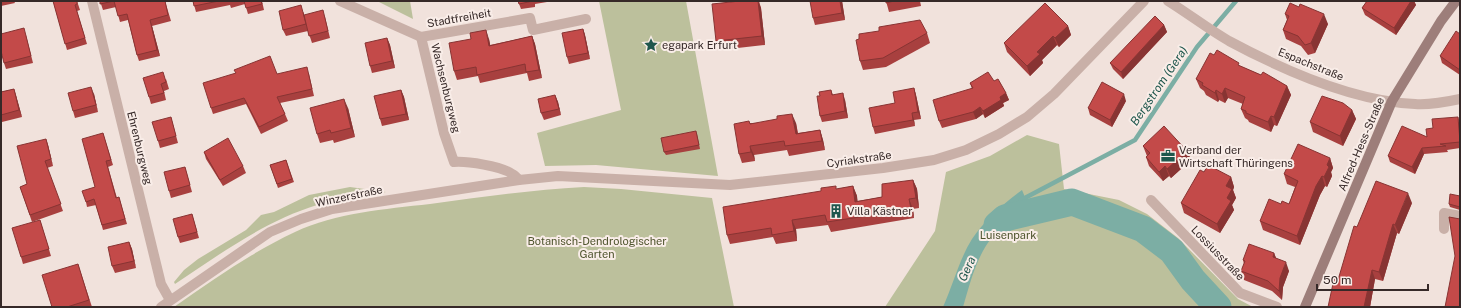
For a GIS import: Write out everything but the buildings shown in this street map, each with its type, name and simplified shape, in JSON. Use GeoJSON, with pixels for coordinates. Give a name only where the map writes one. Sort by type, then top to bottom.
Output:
{"type":"FeatureCollection","features":[{"type":"Feature","properties":{"kind":"main road","name":"Alfred-Hess-Straße"},"geometry":{"type":"LineString","coordinates":[[1305,307],[1392,101],[1441,22],[1456,1]]}},
{"type":"Feature","properties":{"kind":"street","name":"Ehrenburgweg"},"geometry":{"type":"LineString","coordinates":[[92,1],[161,284],[170,300]]}},
{"type":"Feature","properties":{"kind":"street","name":"Wachsenburgweg"},"geometry":{"type":"LineString","coordinates":[[340,1],[421,37],[444,133],[454,162],[504,170],[512,173],[519,180]]}},
{"type":"Feature","properties":{"kind":"street","name":"Cyriakstraße"},"geometry":{"type":"LineString","coordinates":[[519,180],[558,176],[730,185],[819,176],[934,160],[966,150],[999,134],[1027,117],[1054,94],[1144,1]]}},
{"type":"Feature","properties":{"kind":"street","name":"Espachstraße"},"geometry":{"type":"LineString","coordinates":[[1168,1],[1229,41],[1285,68],[1330,86],[1392,101],[1416,104],[1460,99]]}},
{"type":"Feature","properties":{"kind":"street","name":"Stadtfreiheit"},"geometry":{"type":"LineString","coordinates":[[421,37],[530,18],[533,30],[586,19]]}},
{"type":"Feature","properties":{"kind":"street","name":"Winzerstraße"},"geometry":{"type":"LineString","coordinates":[[161,307],[270,232],[301,219],[332,209],[519,180]]}},
{"type":"Feature","properties":{"kind":"street","name":"Lossiusstraße"},"geometry":{"type":"LineString","coordinates":[[1151,200],[1240,293],[1277,307]]}},
{"type":"Feature","properties":{"kind":"street"},"geometry":{"type":"LineString","coordinates":[[1444,229],[1444,213],[1460,216]]}},
{"type":"Feature","properties":{"kind":"green space"},"geometry":{"type":"Polygon","coordinates":[[[377,1],[410,1],[413,19],[377,1]]]}},
{"type":"Feature","properties":{"kind":"green space","name":"egapark Erfurt"},"geometry":{"type":"Polygon","coordinates":[[[599,1],[686,1],[718,176],[596,165],[545,166],[537,133],[621,110],[599,1]]]}},
{"type":"Feature","properties":{"kind":"green space","name":"Luisenpark"},"geometry":{"type":"Polygon","coordinates":[[[1027,135],[1059,144],[1064,189],[1119,200],[1147,214],[1178,238],[1238,299],[1253,307],[885,307],[935,231],[946,172],[990,156],[1027,135]]]}},
{"type":"Feature","properties":{"kind":"green space"},"geometry":{"type":"Polygon","coordinates":[[[350,187],[386,192],[351,197],[317,205],[279,220],[243,239],[175,284],[174,282],[184,270],[198,259],[246,230],[261,215],[274,212],[309,195],[350,187]]]}},
{"type":"Feature","properties":{"kind":"green space","name":"Botanisch-Dendrologischer Garten"},"geometry":{"type":"Polygon","coordinates":[[[584,187],[712,198],[734,307],[174,307],[263,248],[295,232],[327,220],[378,210],[507,194],[584,187]]]}},
{"type":"Feature","properties":{"kind":"water","name":"Gera"},"geometry":{"type":"Polygon","coordinates":[[[1022,190],[1031,212],[1006,224],[989,241],[973,273],[963,307],[943,307],[963,255],[972,239],[995,213],[1022,190]]]}},
{"type":"Feature","properties":{"kind":"waterway","name":"Bergstrom (Gera)"},"geometry":{"type":"LineString","coordinates":[[1021,200],[1135,140],[1197,47],[1236,1]]}},
{"type":"Feature","properties":{"kind":"waterway"},"geometry":{"type":"LineString","coordinates":[[997,225],[1005,218],[1072,202],[1143,229],[1172,251],[1193,280],[1218,307]]}},
{"type":"Feature","properties":{"kind":"place","name":"egapark Erfurt"},"geometry":{"type":"Point","coordinates":[651,45]}},
{"type":"Feature","properties":{"kind":"place","name":"Verband der Wirtschaft Thüringens"},"geometry":{"type":"Point","coordinates":[1168,156]}},
{"type":"Feature","properties":{"kind":"place","name":"Villa Kästner"},"geometry":{"type":"Point","coordinates":[836,211]}}]}
